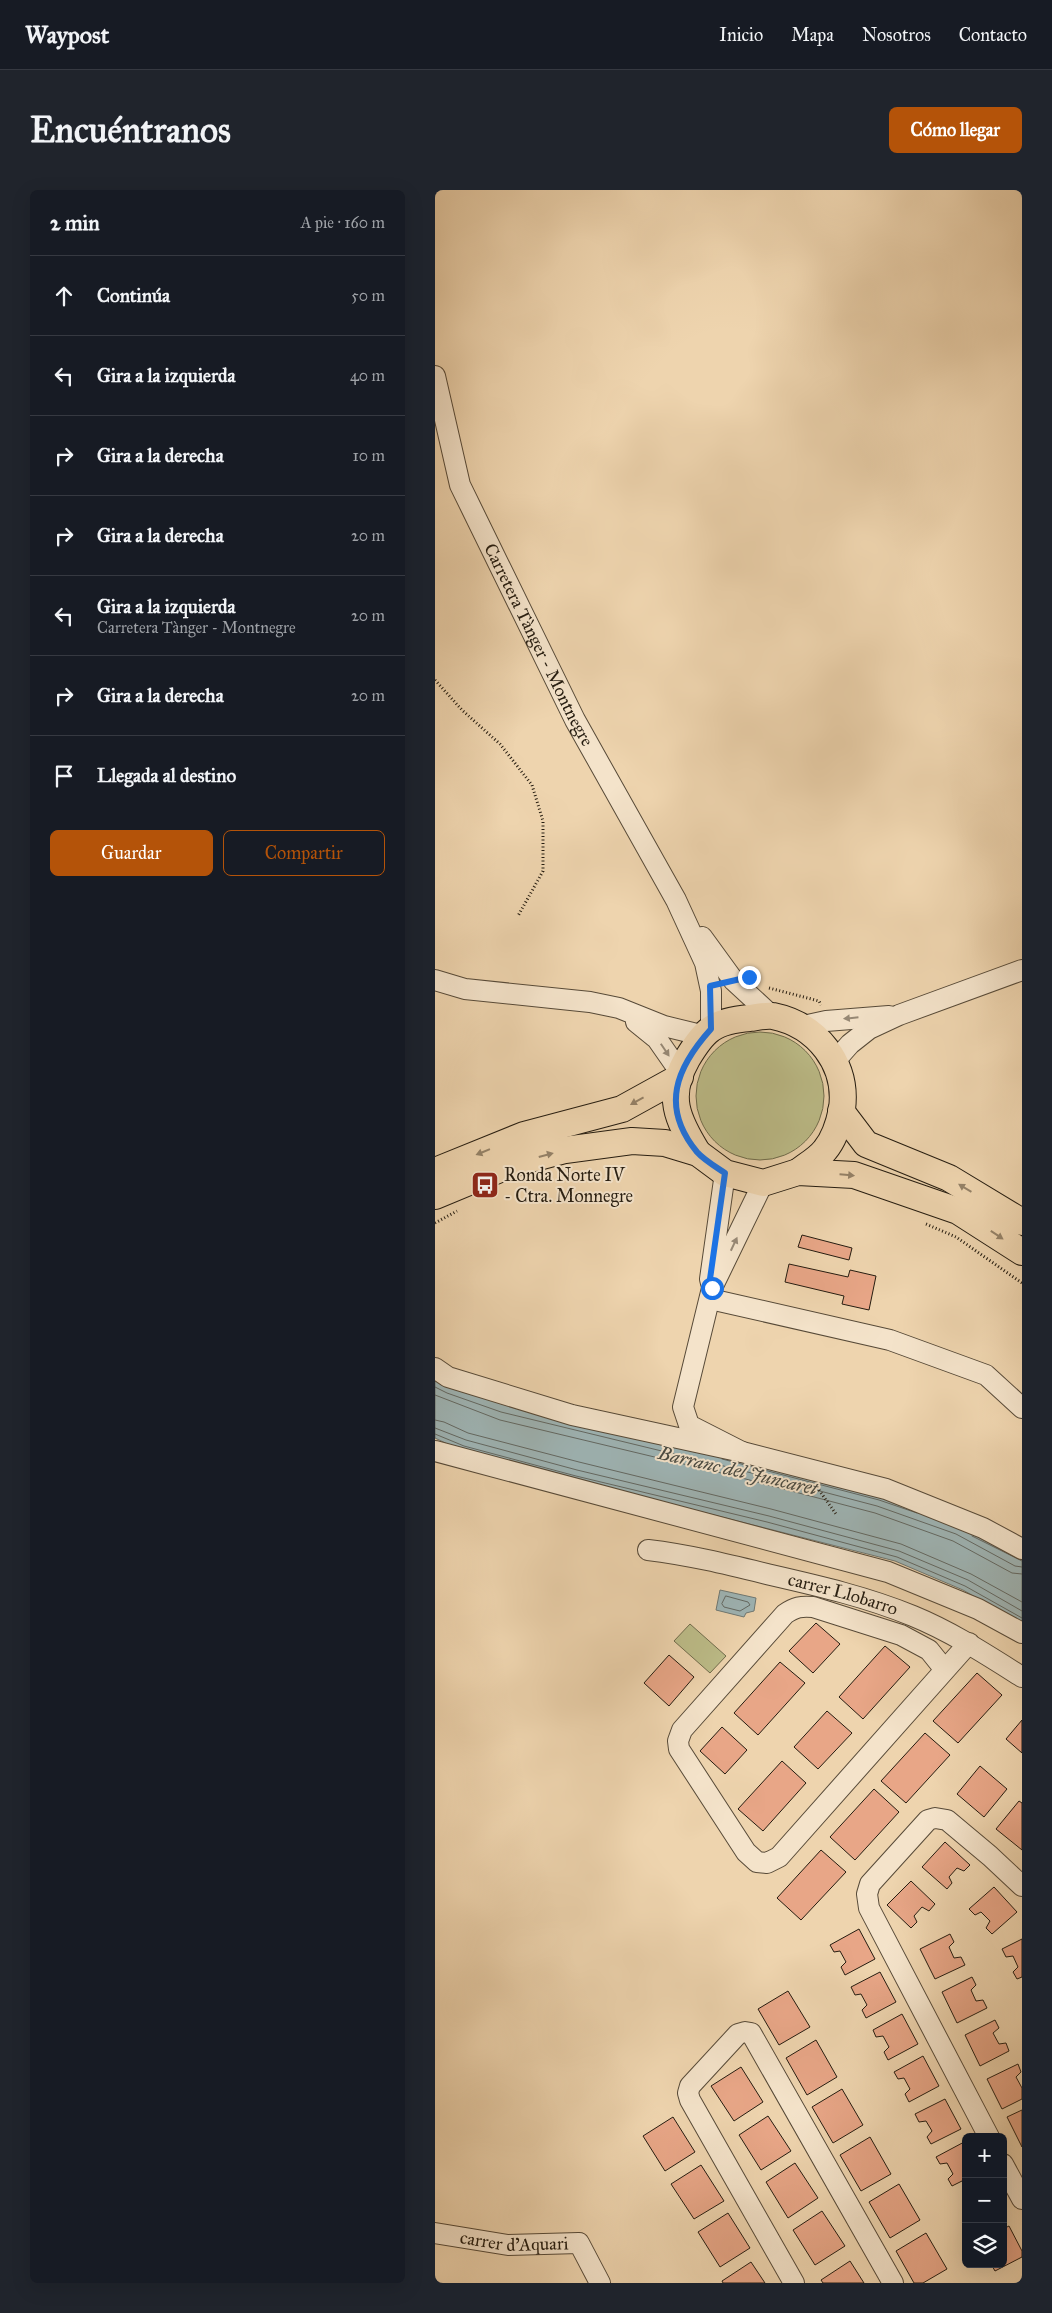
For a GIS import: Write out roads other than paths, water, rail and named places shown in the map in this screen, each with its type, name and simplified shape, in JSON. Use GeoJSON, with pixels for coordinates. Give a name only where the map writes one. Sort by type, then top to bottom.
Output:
{"type":"FeatureCollection","features":[{"type":"Feature","properties":{"kind":"main road"},"geometry":{"type":"LineString","coordinates":[[698,1153],[683,1129],[674,1101],[680,1075],[691,1051],[708,1033],[733,1020],[772,1016],[803,1026],[825,1045],[839,1069],[844,1094],[839,1126],[825,1151],[799,1172]]}},
{"type":"Feature","properties":{"kind":"main road"},"geometry":{"type":"LineString","coordinates":[[435,1171],[525,1135],[622,1109],[680,1075]]}},
{"type":"Feature","properties":{"kind":"main road"},"geometry":{"type":"LineString","coordinates":[[841,1111],[866,1144],[949,1178],[1022,1222]]}},
{"type":"Feature","properties":{"kind":"main road"},"geometry":{"type":"LineString","coordinates":[[435,1196],[512,1164],[565,1150],[632,1141],[665,1143],[698,1153],[725,1173],[763,1183],[799,1172],[854,1175],[958,1211],[1022,1252]]}},
{"type":"Feature","properties":{"kind":"street","name":"Carretera Tànger - Montnegre"},"geometry":{"type":"LineString","coordinates":[[435,376],[460,485],[575,720],[676,900],[705,962],[711,991],[708,1033]]}},
{"type":"Feature","properties":{"kind":"street","name":"Carretera Tànger - Montnegre"},"geometry":{"type":"LineString","coordinates":[[676,900],[734,981],[772,1016]]}},
{"type":"Feature","properties":{"kind":"street"},"geometry":{"type":"LineString","coordinates":[[834,1062],[850,1044],[869,1029],[899,1015],[1022,970]]}},
{"type":"Feature","properties":{"kind":"street"},"geometry":{"type":"LineString","coordinates":[[435,980],[465,989],[590,1002],[619,1008],[664,1026],[708,1033]]}},
{"type":"Feature","properties":{"kind":"street"},"geometry":{"type":"LineString","coordinates":[[619,1008],[657,1039],[680,1075]]}},
{"type":"Feature","properties":{"kind":"street"},"geometry":{"type":"LineString","coordinates":[[803,1026],[833,1020],[899,1015]]}},
{"type":"Feature","properties":{"kind":"street"},"geometry":{"type":"LineString","coordinates":[[711,1294],[710,1279],[725,1173]]}},
{"type":"Feature","properties":{"kind":"street"},"geometry":{"type":"LineString","coordinates":[[742,1452],[689,1425],[683,1407],[711,1294],[763,1183]]}},
{"type":"Feature","properties":{"kind":"street"},"geometry":{"type":"LineString","coordinates":[[711,1294],[890,1340],[985,1375],[1022,1408]]}},
{"type":"Feature","properties":{"kind":"street"},"geometry":{"type":"LineString","coordinates":[[435,1368],[448,1377],[572,1414],[742,1452],[886,1489],[983,1528],[1022,1549]]}},
{"type":"Feature","properties":{"kind":"street"},"geometry":{"type":"LineString","coordinates":[[435,1450],[843,1558],[888,1572],[978,1609],[1022,1633]]}},
{"type":"Feature","properties":{"kind":"street","name":"carrer Llobarro"},"geometry":{"type":"LineString","coordinates":[[648,1550],[678,1554],[846,1593],[912,1616],[969,1643],[1022,1677]]}},
{"type":"Feature","properties":{"kind":"street"},"geometry":{"type":"LineString","coordinates":[[945,1670],[929,1650],[901,1635],[813,1607],[802,1606],[793,1608],[785,1614],[681,1730],[678,1741],[679,1749],[746,1852],[757,1862],[767,1863],[779,1857],[969,1643]]}},
{"type":"Feature","properties":{"kind":"street"},"geometry":{"type":"LineString","coordinates":[[987,2133],[869,1908],[867,1894],[870,1884],[928,1820],[935,1818],[947,1820],[1022,1886]]}},
{"type":"Feature","properties":{"kind":"street"},"geometry":{"type":"LineString","coordinates":[[794,2283],[689,2100],[689,2086],[738,2034],[745,2032],[751,2033],[893,2283]]}},
{"type":"Feature","properties":{"kind":"street"},"geometry":{"type":"LineString","coordinates":[[1012,2172],[1022,2199]]}},
{"type":"Feature","properties":{"kind":"street","name":"carrer d'Aquari"},"geometry":{"type":"LineString","coordinates":[[435,2233],[508,2245],[579,2243],[600,2283]]}},
{"type":"Feature","properties":{"kind":"water","name":"Barranc del Juncaret"},"geometry":{"type":"Polygon","coordinates":[[[435,1373],[881,1495],[961,1524],[1022,1557],[1022,1624],[963,1590],[895,1561],[462,1451],[435,1438],[435,1373]]]}},
{"type":"Feature","properties":{"kind":"water"},"geometry":{"type":"Polygon","coordinates":[[[720,1590],[756,1598],[754,1611],[746,1613],[744,1617],[716,1610],[720,1590]]]}},
{"type":"Feature","properties":{"kind":"place","name":"Ronda Norte IV - Ctra. Monnegre"},"geometry":{"type":"Point","coordinates":[485,1185]}}]}
